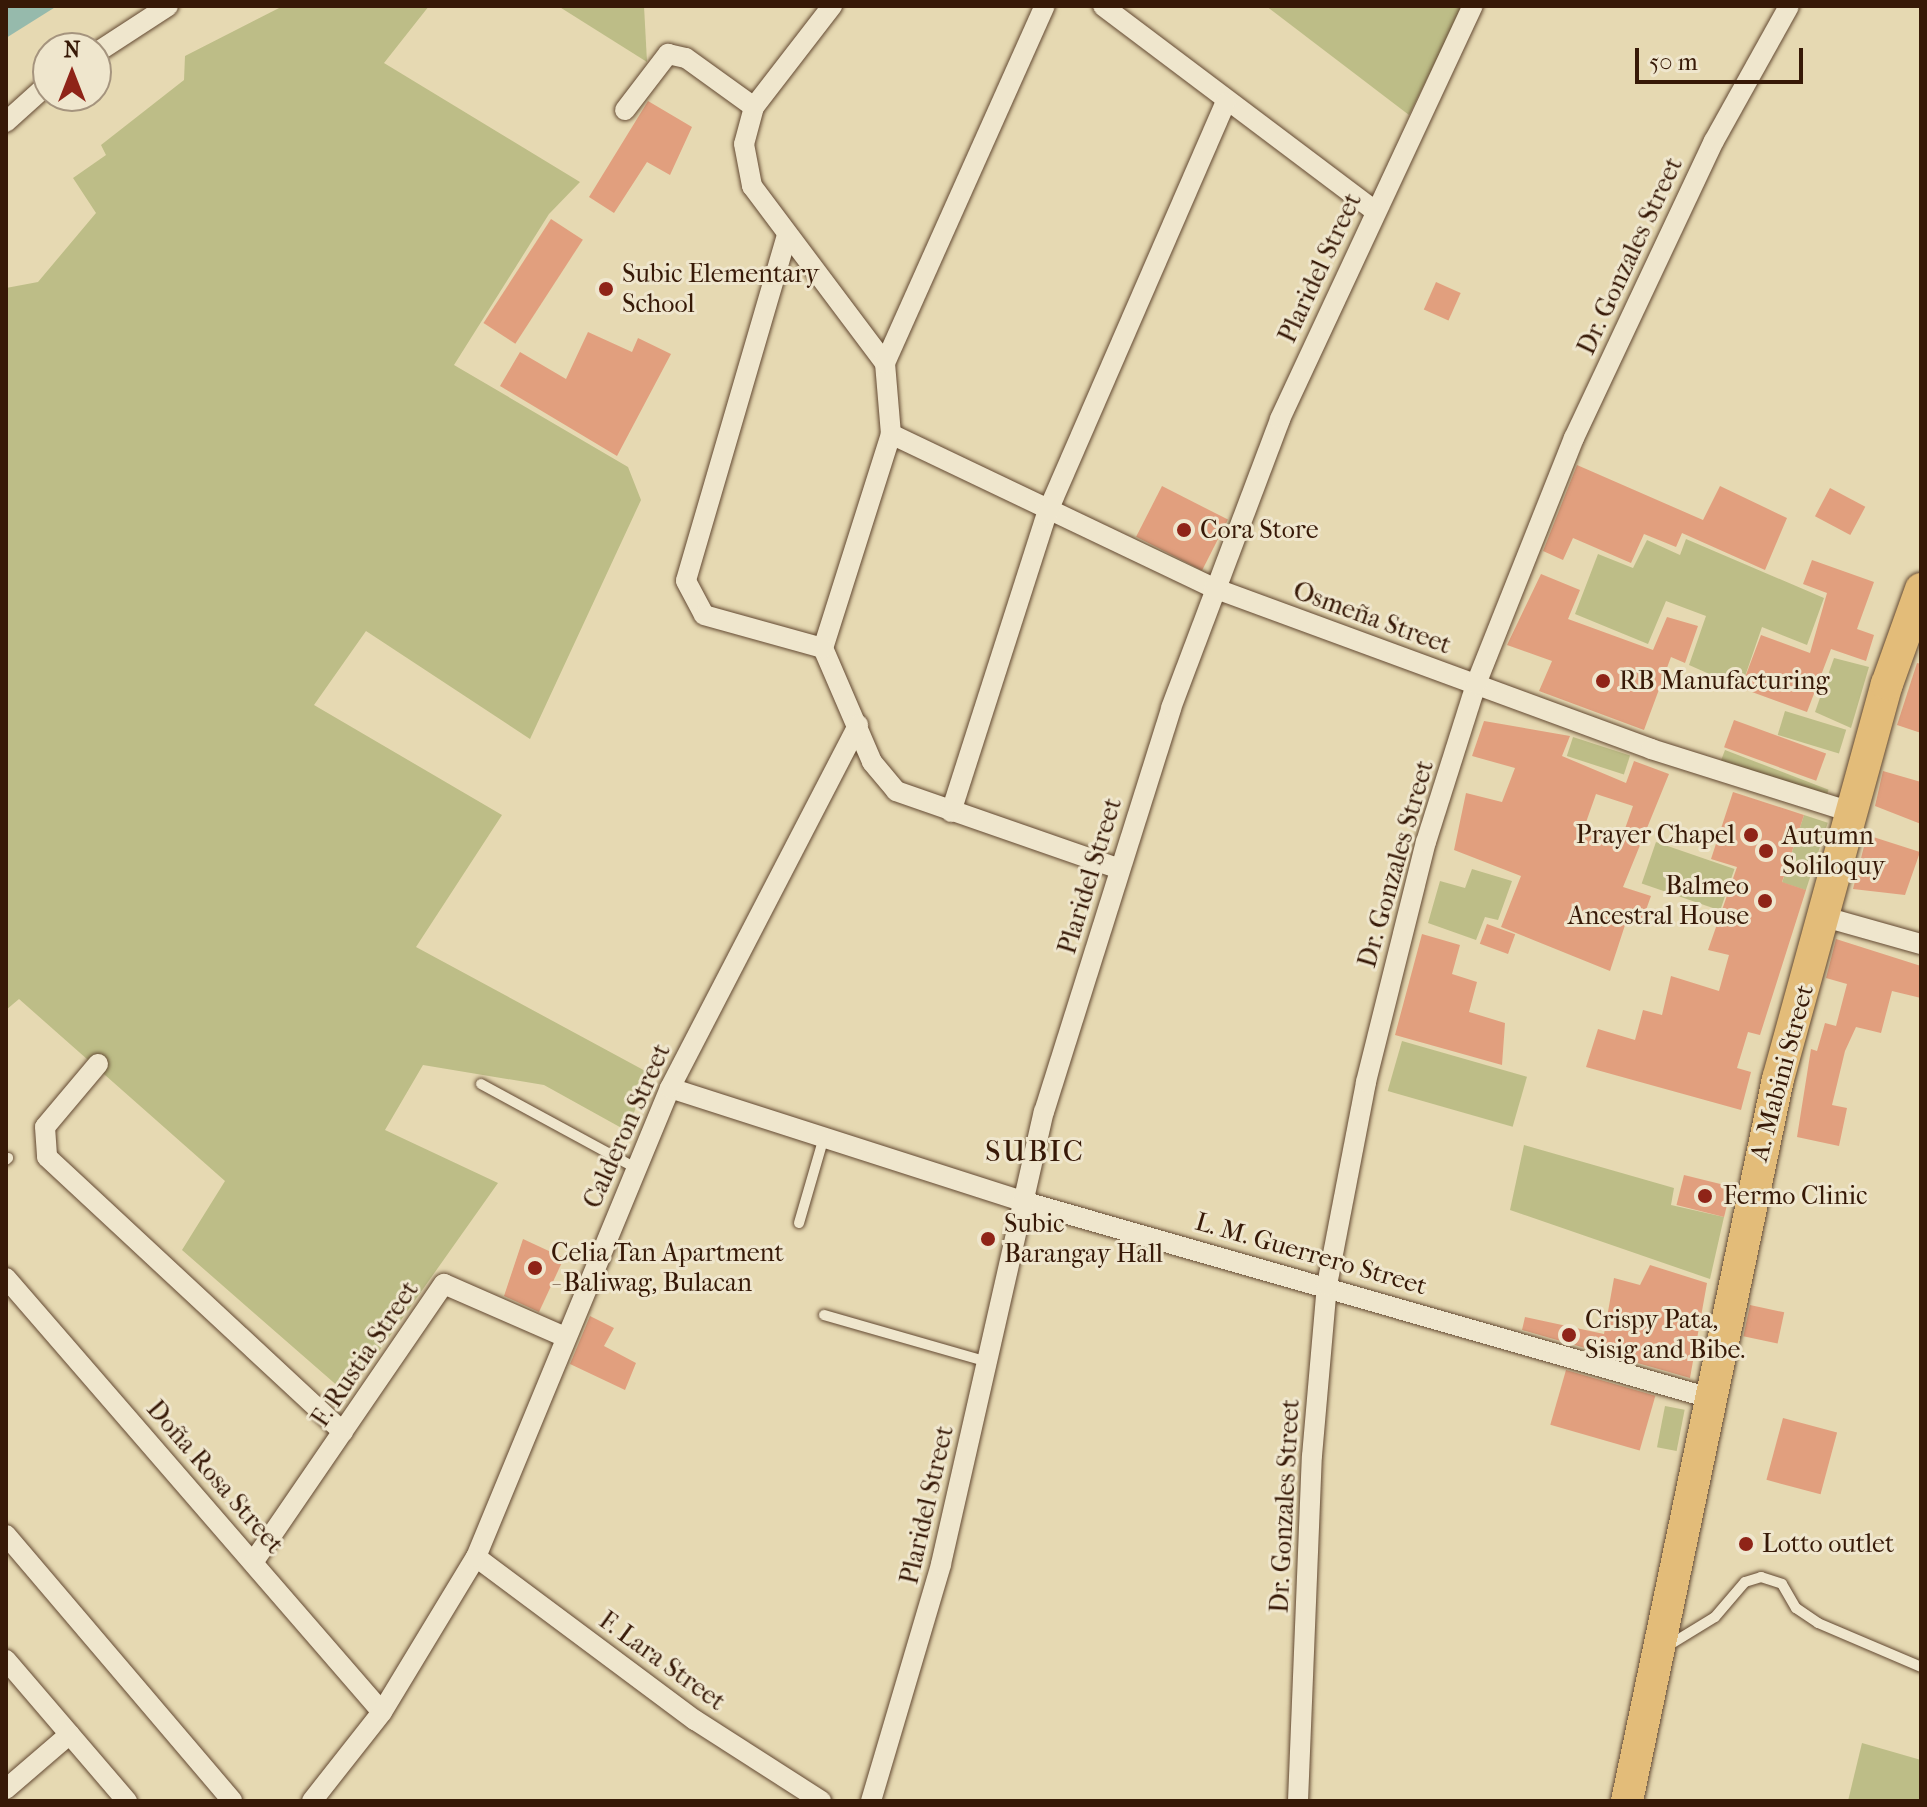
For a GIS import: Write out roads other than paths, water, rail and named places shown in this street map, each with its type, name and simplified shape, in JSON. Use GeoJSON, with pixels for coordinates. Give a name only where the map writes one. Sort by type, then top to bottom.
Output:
{"type":"FeatureCollection","features":[{"type":"Feature","properties":{"kind":"main road","name":"A. Mabini Street"},"geometry":{"type":"LineString","coordinates":[[1627,1801],[1778,1079],[1825,917],[1851,812],[1921,589]]}},
{"type":"Feature","properties":{"kind":"street"},"geometry":{"type":"LineString","coordinates":[[112,43],[168,6]]}},
{"type":"Feature","properties":{"kind":"street"},"geometry":{"type":"LineString","coordinates":[[832,6],[754,107],[744,144],[752,186],[885,363]]}},
{"type":"Feature","properties":{"kind":"street"},"geometry":{"type":"LineString","coordinates":[[1045,6],[885,363],[891,434],[823,648],[883,779],[951,812],[1120,869]]}},
{"type":"Feature","properties":{"kind":"street"},"geometry":{"type":"LineString","coordinates":[[1103,6],[1225,103],[1375,211]]}},
{"type":"Feature","properties":{"kind":"street","name":"Plaridel Street"},"geometry":{"type":"LineString","coordinates":[[871,1801],[937,1579],[1022,1201],[1120,869],[1214,588],[1280,419],[1473,6]]}},
{"type":"Feature","properties":{"kind":"street","name":"Dr. Gonzales Street"},"geometry":{"type":"LineString","coordinates":[[1298,1801],[1312,1456],[1327,1285],[1397,955],[1476,684],[1574,438],[1714,141],[1789,6]]}},
{"type":"Feature","properties":{"kind":"street"},"geometry":{"type":"LineString","coordinates":[[625,110],[668,54],[686,58],[754,107]]}},
{"type":"Feature","properties":{"kind":"street"},"geometry":{"type":"LineString","coordinates":[[6,122],[32,98]]}},
{"type":"Feature","properties":{"kind":"street"},"geometry":{"type":"LineString","coordinates":[[951,812],[1047,513],[1225,103]]}},
{"type":"Feature","properties":{"kind":"street"},"geometry":{"type":"LineString","coordinates":[[787,235],[686,581],[704,615],[823,648]]}},
{"type":"Feature","properties":{"kind":"street","name":"Osmeña Street"},"geometry":{"type":"LineString","coordinates":[[891,434],[1047,513],[1214,588],[1476,684],[1851,812]]}},
{"type":"Feature","properties":{"kind":"street","name":"Calderon Street"},"geometry":{"type":"LineString","coordinates":[[312,1801],[382,1712],[476,1557],[563,1336],[670,1088],[858,725]]}},
{"type":"Feature","properties":{"kind":"street"},"geometry":{"type":"LineString","coordinates":[[1825,917],[1921,944]]}},
{"type":"Feature","properties":{"kind":"street"},"geometry":{"type":"LineString","coordinates":[[98,1064],[45,1127],[47,1157],[343,1432]]}},
{"type":"Feature","properties":{"kind":"street","name":"L. M. Guerrero Street"},"geometry":{"type":"LineString","coordinates":[[670,1088],[1022,1201],[1327,1285],[1710,1398]]}},
{"type":"Feature","properties":{"kind":"street","name":"Doña Rosa Street"},"geometry":{"type":"LineString","coordinates":[[6,1278],[382,1712]]}},
{"type":"Feature","properties":{"kind":"street","name":"F. Rustia Street"},"geometry":{"type":"LineString","coordinates":[[254,1561],[444,1284],[563,1336]]}},
{"type":"Feature","properties":{"kind":"street"},"geometry":{"type":"LineString","coordinates":[[6,1535],[232,1801]]}},
{"type":"Feature","properties":{"kind":"street","name":"F. Lara Street"},"geometry":{"type":"LineString","coordinates":[[476,1557],[695,1720],[821,1801]]}},
{"type":"Feature","properties":{"kind":"street"},"geometry":{"type":"LineString","coordinates":[[6,1660],[127,1801]]}},
{"type":"Feature","properties":{"kind":"street"},"geometry":{"type":"LineString","coordinates":[[6,1789],[70,1734]]}},
{"type":"Feature","properties":{"kind":"lane"},"geometry":{"type":"LineString","coordinates":[[481,1084],[636,1168]]}},
{"type":"Feature","properties":{"kind":"lane"},"geometry":{"type":"LineString","coordinates":[[799,1223],[824,1137]]}},
{"type":"Feature","properties":{"kind":"lane"},"geometry":{"type":"LineString","coordinates":[[824,1315],[988,1362]]}},
{"type":"Feature","properties":{"kind":"lane"},"geometry":{"type":"LineString","coordinates":[[1657,1652],[1715,1617],[1745,1582],[1761,1577],[1782,1584],[1796,1608],[1818,1623],[1921,1667]]}},
{"type":"Feature","properties":{"kind":"place","name":"Subic Elementary School"},"geometry":{"type":"Point","coordinates":[606,289]}},
{"type":"Feature","properties":{"kind":"place","name":"Cora Store"},"geometry":{"type":"Point","coordinates":[1184,530]}},
{"type":"Feature","properties":{"kind":"place","name":"RB Manufacturing"},"geometry":{"type":"Point","coordinates":[1603,681]}},
{"type":"Feature","properties":{"kind":"place","name":"Prayer Chapel"},"geometry":{"type":"Point","coordinates":[1751,835]}},
{"type":"Feature","properties":{"kind":"place","name":"Autumn Soliloquy"},"geometry":{"type":"Point","coordinates":[1766,851]}},
{"type":"Feature","properties":{"kind":"place","name":"Balmeo Ancestral House"},"geometry":{"type":"Point","coordinates":[1765,901]}},
{"type":"Feature","properties":{"kind":"place","name":"Fermo Clinic"},"geometry":{"type":"Point","coordinates":[1705,1196]}},
{"type":"Feature","properties":{"kind":"place","name":"Subic Barangay Hall"},"geometry":{"type":"Point","coordinates":[988,1239]}},
{"type":"Feature","properties":{"kind":"place","name":"Celia Tan Apartment - Baliwag, Bulacan"},"geometry":{"type":"Point","coordinates":[535,1268]}},
{"type":"Feature","properties":{"kind":"place","name":"Crispy Pata, Sisig and Bibe."},"geometry":{"type":"Point","coordinates":[1569,1335]}},
{"type":"Feature","properties":{"kind":"place","name":"Lotto outlet"},"geometry":{"type":"Point","coordinates":[1746,1544]}},
{"type":"Feature","properties":{"kind":"district","name":"SUBIC"},"geometry":{"type":"Point","coordinates":[1035,1152]}}]}
